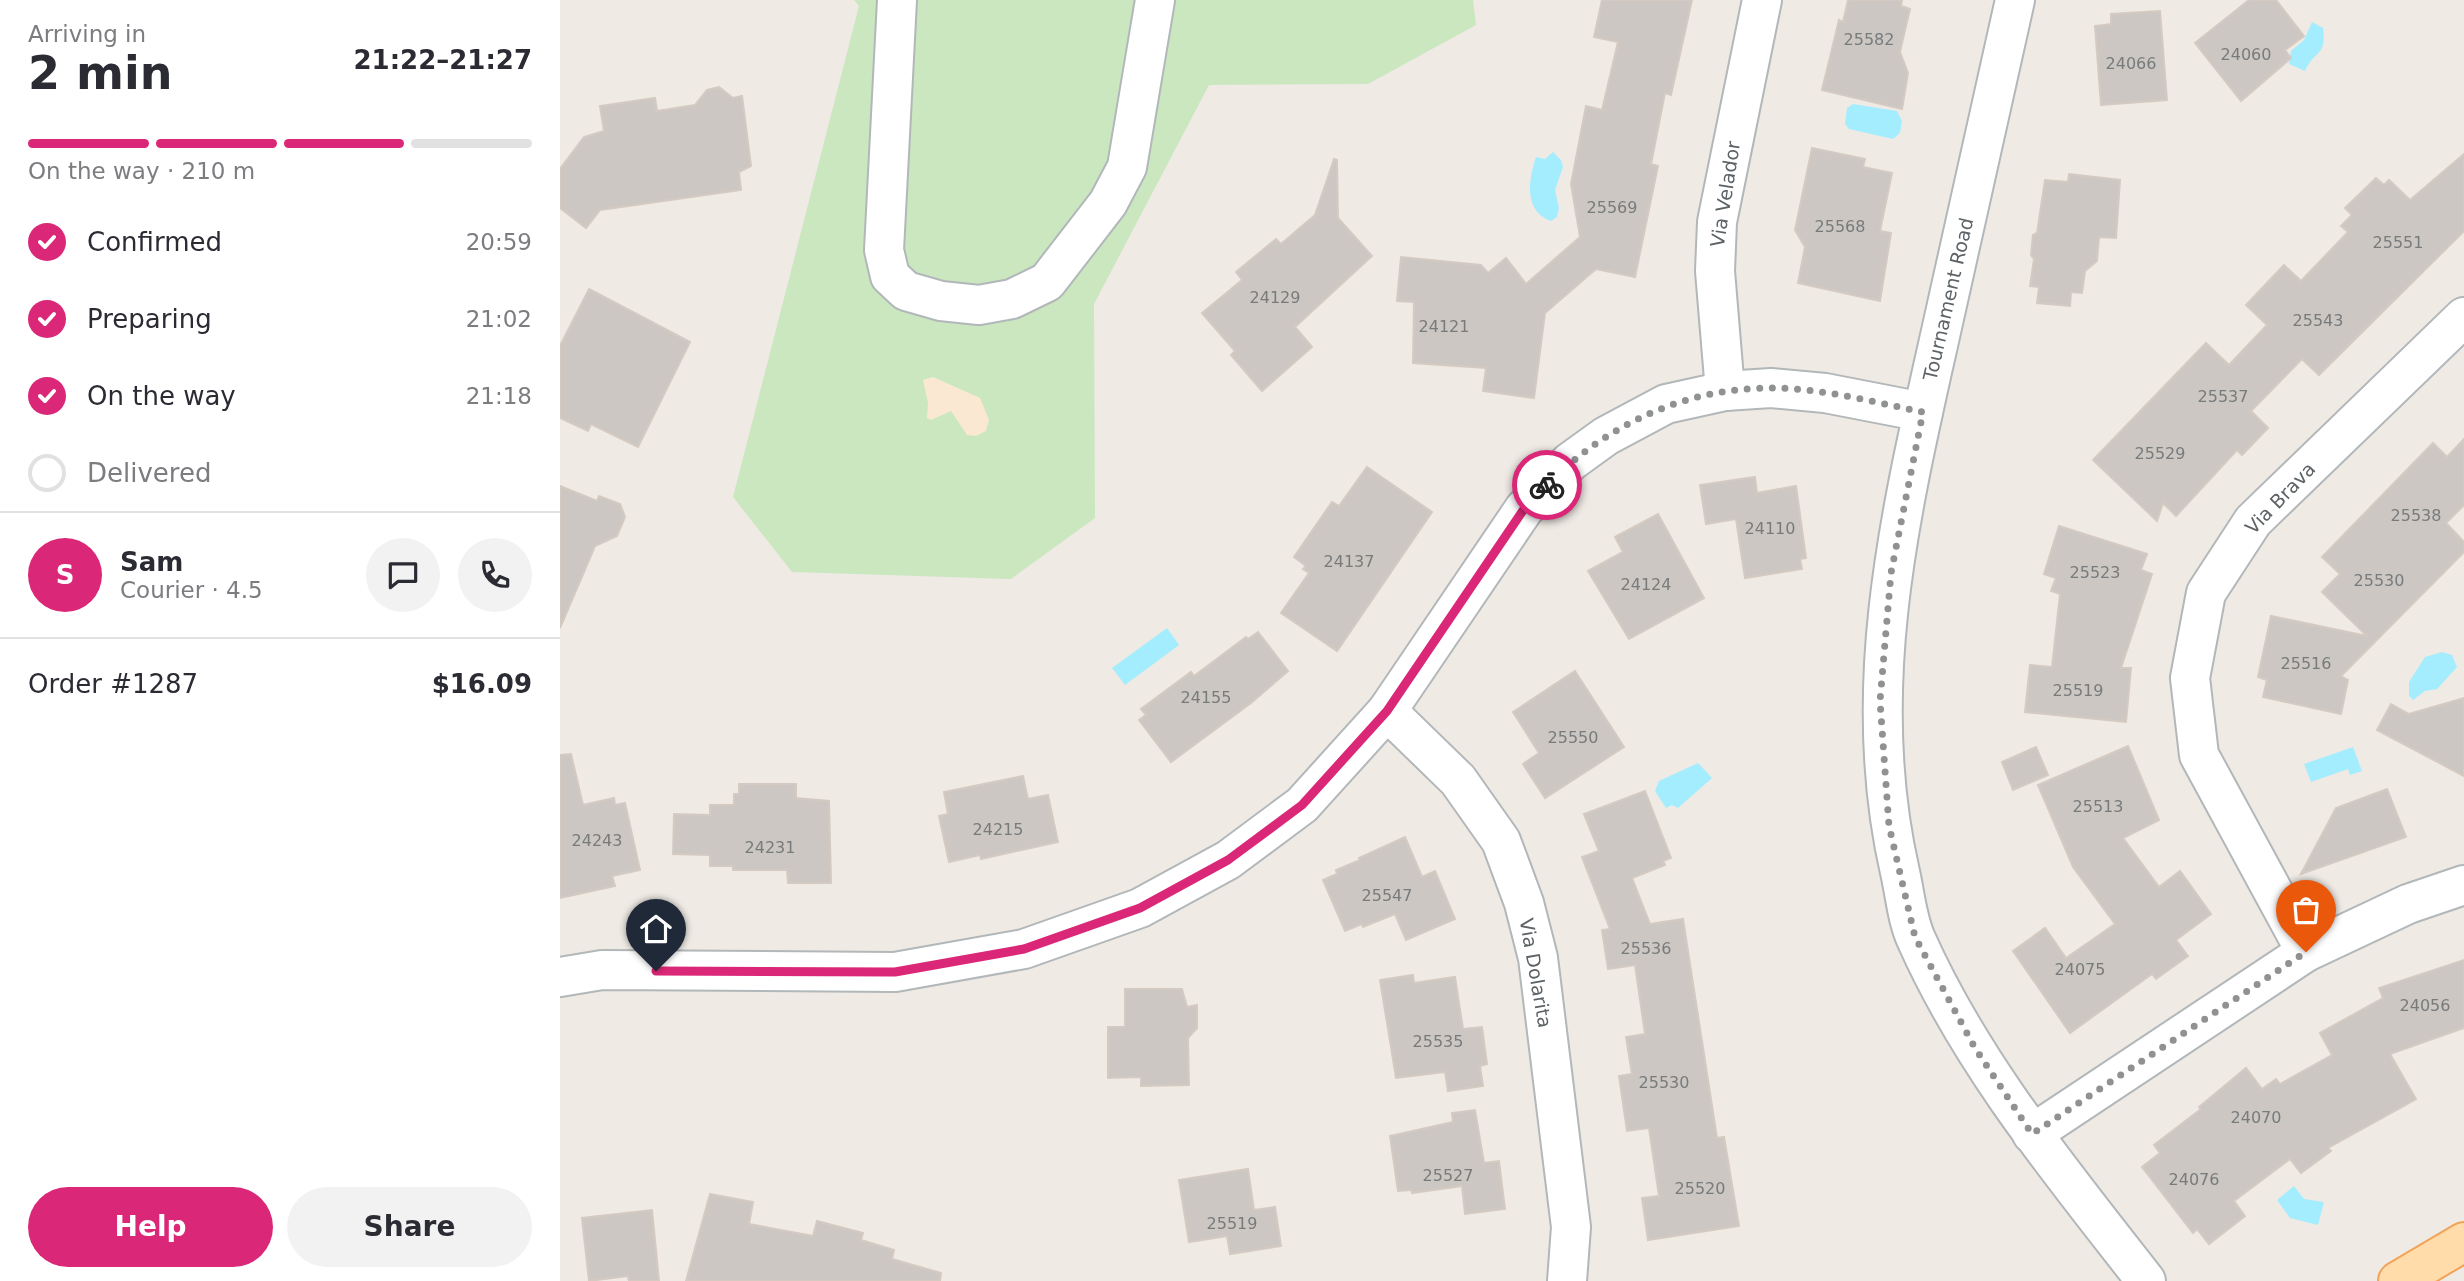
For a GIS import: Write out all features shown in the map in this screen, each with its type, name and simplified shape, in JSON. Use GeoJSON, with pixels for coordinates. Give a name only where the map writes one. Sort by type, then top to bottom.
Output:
{"type":"FeatureCollection","features":[{"type":"Feature","properties":{"kind":"main road"},"geometry":{"type":"LineString","coordinates":[[2398,1281],[2464,1242]]}},
{"type":"Feature","properties":{"kind":"street"},"geometry":{"type":"LineString","coordinates":[[897,0],[884,250],[890,276],[906,291],[941,301],[979,305],[1012,299],[1047,282],[1108,203],[1127,167],[1155,0]]}},
{"type":"Feature","properties":{"kind":"street","name":"Via Velador"},"geometry":{"type":"LineString","coordinates":[[1725,391],[1715,271],[1717,222],[1762,0]]}},
{"type":"Feature","properties":{"kind":"street","name":"Tournament Road"},"geometry":{"type":"LineString","coordinates":[[2015,0],[1923,412],[1891,573],[1880,701],[1889,826],[1915,937],[1975,1048],[2032,1134],[2146,1281]]}},
{"type":"Feature","properties":{"kind":"street","name":"Via Brava"},"geometry":{"type":"LineString","coordinates":[[2306,952],[2199,755],[2190,678],[2206,593],[2253,521],[2464,317]]}},
{"type":"Feature","properties":{"kind":"street"},"geometry":{"type":"LineString","coordinates":[[560,977],[602,970],[895,972],[1024,949],[1140,908],[1228,860],[1302,805],[1387,711],[1524,509],[1570,462],[1606,436],[1666,404],[1725,391],[1771,388],[1825,393],[1923,412]]}},
{"type":"Feature","properties":{"kind":"street","name":"Via Dolarita"},"geometry":{"type":"LineString","coordinates":[[1387,711],[1458,780],[1501,841],[1524,903],[1538,958],[1571,1227],[1567,1281]]}},
{"type":"Feature","properties":{"kind":"street"},"geometry":{"type":"LineString","coordinates":[[2032,1134],[2306,952],[2408,904],[2464,885]]}},
{"type":"Feature","properties":{"kind":"green space"},"geometry":{"type":"Polygon","coordinates":[[[854,0],[1473,0],[1476,25],[1368,84],[1209,85],[1094,304],[1095,518],[1011,579],[792,572],[733,497],[859,6],[854,0]]]}},
{"type":"Feature","properties":{"kind":"sand"},"geometry":{"type":"Polygon","coordinates":[[[933,377],[980,398],[989,420],[986,431],[976,436],[967,435],[951,411],[931,420],[927,418],[928,403],[923,380],[933,377]]]}},
{"type":"Feature","properties":{"kind":"water"},"geometry":{"type":"Polygon","coordinates":[[[2312,22],[2323,28],[2323,44],[2305,71],[2289,64],[2291,51],[2304,40],[2312,22]]]}},
{"type":"Feature","properties":{"kind":"water"},"geometry":{"type":"Polygon","coordinates":[[[1853,104],[1897,111],[1902,121],[1900,133],[1893,139],[1849,129],[1845,124],[1847,108],[1853,104]]]}},
{"type":"Feature","properties":{"kind":"water"},"geometry":{"type":"Polygon","coordinates":[[[1553,152],[1561,160],[1563,167],[1555,190],[1559,208],[1557,217],[1551,221],[1536,210],[1532,203],[1530,185],[1536,157],[1545,159],[1553,152]]]}},
{"type":"Feature","properties":{"kind":"water"},"geometry":{"type":"Polygon","coordinates":[[[1167,628],[1179,645],[1125,685],[1112,668],[1167,628]]]}},
{"type":"Feature","properties":{"kind":"water"},"geometry":{"type":"Polygon","coordinates":[[[2442,652],[2452,655],[2457,667],[2437,689],[2425,691],[2413,700],[2409,696],[2409,682],[2425,657],[2442,652]]]}},
{"type":"Feature","properties":{"kind":"water"},"geometry":{"type":"Polygon","coordinates":[[[2353,747],[2362,771],[2350,775],[2348,769],[2311,782],[2304,764],[2353,747]]]}},
{"type":"Feature","properties":{"kind":"water"},"geometry":{"type":"Polygon","coordinates":[[[1698,763],[1712,778],[1678,808],[1672,805],[1666,808],[1655,791],[1659,781],[1698,763]]]}},
{"type":"Feature","properties":{"kind":"water"},"geometry":{"type":"Polygon","coordinates":[[[2294,1186],[2304,1199],[2324,1202],[2318,1225],[2290,1218],[2277,1200],[2294,1186]]]}},
{"type":"Feature","properties":{"kind":"building"},"geometry":{"type":"Polygon","coordinates":[[[1602,0],[1692,0],[1671,95],[1665,93],[1651,164],[1658,166],[1635,277],[1596,269],[1545,313],[1534,398],[1483,391],[1486,368],[1413,363],[1414,302],[1397,301],[1401,257],[1481,265],[1488,273],[1506,258],[1526,284],[1580,237],[1571,184],[1586,106],[1602,110],[1618,42],[1594,37],[1602,0]]]}},
{"type":"Feature","properties":{"kind":"building"},"geometry":{"type":"Polygon","coordinates":[[[1848,0],[1902,0],[1901,6],[1910,9],[1900,52],[1908,73],[1902,109],[1822,90],[1839,20],[1843,22],[1848,0]]]}},
{"type":"Feature","properties":{"kind":"building"},"geometry":{"type":"Polygon","coordinates":[[[2249,0],[2276,0],[2304,36],[2285,50],[2291,58],[2241,101],[2195,43],[2249,0]]]}},
{"type":"Feature","properties":{"kind":"building"},"geometry":{"type":"Polygon","coordinates":[[[2160,11],[2167,100],[2101,105],[2095,26],[2111,24],[2111,14],[2160,11]]]}},
{"type":"Feature","properties":{"kind":"building"},"geometry":{"type":"Polygon","coordinates":[[[719,87],[733,98],[742,96],[751,166],[739,172],[741,190],[600,210],[586,228],[560,208],[560,169],[584,137],[604,131],[600,106],[655,98],[657,111],[695,105],[707,90],[719,87]]]}},
{"type":"Feature","properties":{"kind":"building"},"geometry":{"type":"Polygon","coordinates":[[[1812,148],[1865,159],[1863,167],[1892,173],[1880,231],[1891,233],[1880,301],[1798,283],[1805,247],[1795,230],[1812,148]]]}},
{"type":"Feature","properties":{"kind":"building"},"geometry":{"type":"Polygon","coordinates":[[[2464,154],[2464,231],[2319,375],[2302,359],[2251,411],[2268,428],[2242,455],[2237,450],[2176,516],[2163,503],[2157,521],[2093,460],[2206,343],[2229,365],[2267,325],[2246,305],[2284,265],[2301,281],[2348,232],[2341,226],[2352,215],[2345,208],[2376,178],[2384,185],[2389,180],[2410,200],[2464,154]]]}},
{"type":"Feature","properties":{"kind":"building"},"geometry":{"type":"Polygon","coordinates":[[[1334,159],[1337,160],[1338,218],[1372,256],[1295,327],[1312,347],[1262,391],[1231,355],[1235,351],[1202,313],[1242,280],[1236,272],[1276,239],[1281,244],[1315,215],[1334,159]]]}},
{"type":"Feature","properties":{"kind":"building"},"geometry":{"type":"Polygon","coordinates":[[[2069,174],[2120,180],[2116,238],[2099,237],[2097,261],[2085,271],[2082,293],[2071,292],[2070,306],[2037,303],[2039,287],[2030,286],[2034,259],[2031,255],[2045,180],[2068,182],[2069,174]]]}},
{"type":"Feature","properties":{"kind":"building"},"geometry":{"type":"Polygon","coordinates":[[[589,289],[690,342],[638,447],[591,424],[588,431],[560,418],[560,346],[589,289]]]}},
{"type":"Feature","properties":{"kind":"building"},"geometry":{"type":"Polygon","coordinates":[[[2464,439],[2464,505],[2446,523],[2464,542],[2464,552],[2341,676],[2348,680],[2341,714],[2263,697],[2267,680],[2258,677],[2271,616],[2367,636],[2322,592],[2340,574],[2322,557],[2433,443],[2447,457],[2464,439]]]}},
{"type":"Feature","properties":{"kind":"building"},"geometry":{"type":"Polygon","coordinates":[[[1367,467],[1432,512],[1337,651],[1281,613],[1309,573],[1303,569],[1306,566],[1294,557],[1332,502],[1339,506],[1367,467]]]}},
{"type":"Feature","properties":{"kind":"building"},"geometry":{"type":"Polygon","coordinates":[[[1755,477],[1757,493],[1796,486],[1806,558],[1800,559],[1802,569],[1745,578],[1736,519],[1706,524],[1700,485],[1755,477]]]}},
{"type":"Feature","properties":{"kind":"building"},"geometry":{"type":"Polygon","coordinates":[[[560,486],[597,501],[599,496],[620,504],[625,517],[617,536],[595,546],[560,628],[560,486]]]}},
{"type":"Feature","properties":{"kind":"building"},"geometry":{"type":"Polygon","coordinates":[[[1658,514],[1704,598],[1629,639],[1588,571],[1623,552],[1615,537],[1658,514]]]}},
{"type":"Feature","properties":{"kind":"building"},"geometry":{"type":"Polygon","coordinates":[[[2059,526],[2147,554],[2141,570],[2152,574],[2121,668],[2131,668],[2126,722],[2025,712],[2030,665],[2052,667],[2060,594],[2051,591],[2056,578],[2044,574],[2059,526]]]}},
{"type":"Feature","properties":{"kind":"building"},"geometry":{"type":"Polygon","coordinates":[[[1258,632],[1288,671],[1251,703],[1171,762],[1139,720],[1146,715],[1141,709],[1191,672],[1194,676],[1246,637],[1248,639],[1258,632]]]}},
{"type":"Feature","properties":{"kind":"building"},"geometry":{"type":"Polygon","coordinates":[[[1575,671],[1624,747],[1545,798],[1523,764],[1539,753],[1513,712],[1575,671]]]}},
{"type":"Feature","properties":{"kind":"building"},"geometry":{"type":"Polygon","coordinates":[[[2464,698],[2464,776],[2377,730],[2391,704],[2409,714],[2464,698]]]}},
{"type":"Feature","properties":{"kind":"building"},"geometry":{"type":"Polygon","coordinates":[[[2128,746],[2159,820],[2123,838],[2159,887],[2180,871],[2211,914],[2176,940],[2188,956],[2156,979],[2152,974],[2070,1033],[2013,951],[2045,928],[2066,958],[2115,924],[2073,867],[2038,785],[2128,746]]]}},
{"type":"Feature","properties":{"kind":"building"},"geometry":{"type":"Polygon","coordinates":[[[2036,747],[2048,775],[2013,790],[2002,762],[2036,747]]]}},
{"type":"Feature","properties":{"kind":"building"},"geometry":{"type":"Polygon","coordinates":[[[571,754],[583,805],[614,798],[615,805],[625,803],[640,870],[612,876],[615,886],[560,898],[560,755],[571,754]]]}},
{"type":"Feature","properties":{"kind":"building"},"geometry":{"type":"Polygon","coordinates":[[[1023,776],[1028,799],[1048,795],[1058,842],[981,859],[980,855],[949,862],[939,816],[948,814],[944,792],[1023,776]]]}},
{"type":"Feature","properties":{"kind":"building"},"geometry":{"type":"Polygon","coordinates":[[[739,784],[796,784],[796,798],[829,801],[831,883],[788,883],[787,870],[733,870],[733,866],[710,866],[710,855],[673,854],[674,814],[710,815],[710,805],[734,805],[734,794],[739,794],[739,784]]]}},
{"type":"Feature","properties":{"kind":"building"},"geometry":{"type":"Polygon","coordinates":[[[2387,789],[2406,837],[2301,874],[2336,808],[2387,789]]]}},
{"type":"Feature","properties":{"kind":"building"},"geometry":{"type":"Polygon","coordinates":[[[1645,791],[1671,858],[1663,861],[1665,865],[1632,878],[1650,924],[1683,919],[1717,1138],[1724,1137],[1739,1226],[1648,1240],[1642,1198],[1659,1196],[1649,1128],[1627,1131],[1619,1076],[1632,1074],[1626,1037],[1645,1034],[1635,965],[1608,969],[1602,930],[1610,929],[1582,857],[1599,851],[1584,814],[1645,791]]]}},
{"type":"Feature","properties":{"kind":"building"},"geometry":{"type":"Polygon","coordinates":[[[1405,837],[1422,877],[1435,871],[1455,919],[1406,940],[1395,914],[1345,931],[1323,880],[1337,874],[1336,870],[1405,837]]]}},
{"type":"Feature","properties":{"kind":"building"},"geometry":{"type":"Polygon","coordinates":[[[2464,960],[2464,1028],[2390,1054],[2416,1099],[2328,1148],[2331,1151],[2301,1173],[2290,1159],[2234,1201],[2245,1216],[2209,1244],[2197,1229],[2193,1233],[2142,1167],[2160,1153],[2154,1145],[2201,1109],[2199,1107],[2246,1068],[2262,1089],[2276,1079],[2280,1084],[2332,1055],[2320,1033],[2383,998],[2379,988],[2464,960]]]}},
{"type":"Feature","properties":{"kind":"building"},"geometry":{"type":"Polygon","coordinates":[[[1413,975],[1414,983],[1455,977],[1463,1029],[1482,1027],[1487,1064],[1480,1066],[1483,1086],[1448,1091],[1445,1072],[1396,1078],[1380,980],[1413,975]]]}},
{"type":"Feature","properties":{"kind":"building"},"geometry":{"type":"Polygon","coordinates":[[[1125,989],[1182,989],[1187,1007],[1197,1005],[1197,1028],[1188,1038],[1189,1085],[1141,1086],[1141,1077],[1108,1078],[1108,1027],[1125,1027],[1125,989]]]}},
{"type":"Feature","properties":{"kind":"building"},"geometry":{"type":"Polygon","coordinates":[[[1475,1110],[1484,1163],[1499,1161],[1505,1209],[1465,1214],[1462,1186],[1412,1193],[1412,1190],[1398,1191],[1390,1136],[1453,1122],[1452,1113],[1475,1110]]]}},
{"type":"Feature","properties":{"kind":"building"},"geometry":{"type":"Polygon","coordinates":[[[1248,1169],[1254,1210],[1275,1207],[1281,1246],[1230,1254],[1227,1236],[1189,1242],[1179,1180],[1248,1169]]]}},
{"type":"Feature","properties":{"kind":"building"},"geometry":{"type":"Polygon","coordinates":[[[710,1194],[753,1202],[749,1224],[813,1236],[817,1221],[863,1233],[861,1240],[894,1250],[892,1259],[941,1273],[940,1281],[686,1281],[710,1194]]]}},
{"type":"Feature","properties":{"kind":"building"},"geometry":{"type":"Polygon","coordinates":[[[652,1210],[659,1281],[629,1281],[628,1276],[589,1281],[582,1218],[652,1210]]]}},
{"type":"Feature","properties":{"kind":"way so far"},"geometry":{"type":"LineString","coordinates":[[1547,485],[1570,462],[1606,436],[1666,404],[1725,391],[1771,388],[1825,393],[1923,412],[1891,573],[1880,701],[1889,826],[1915,937],[1975,1048],[2032,1134],[2306,952]]}},
{"type":"Feature","properties":{"kind":"route"},"geometry":{"type":"LineString","coordinates":[[656,971],[895,972],[1024,949],[1140,908],[1228,860],[1302,805],[1387,711],[1524,509],[1547,485]]}}]}
